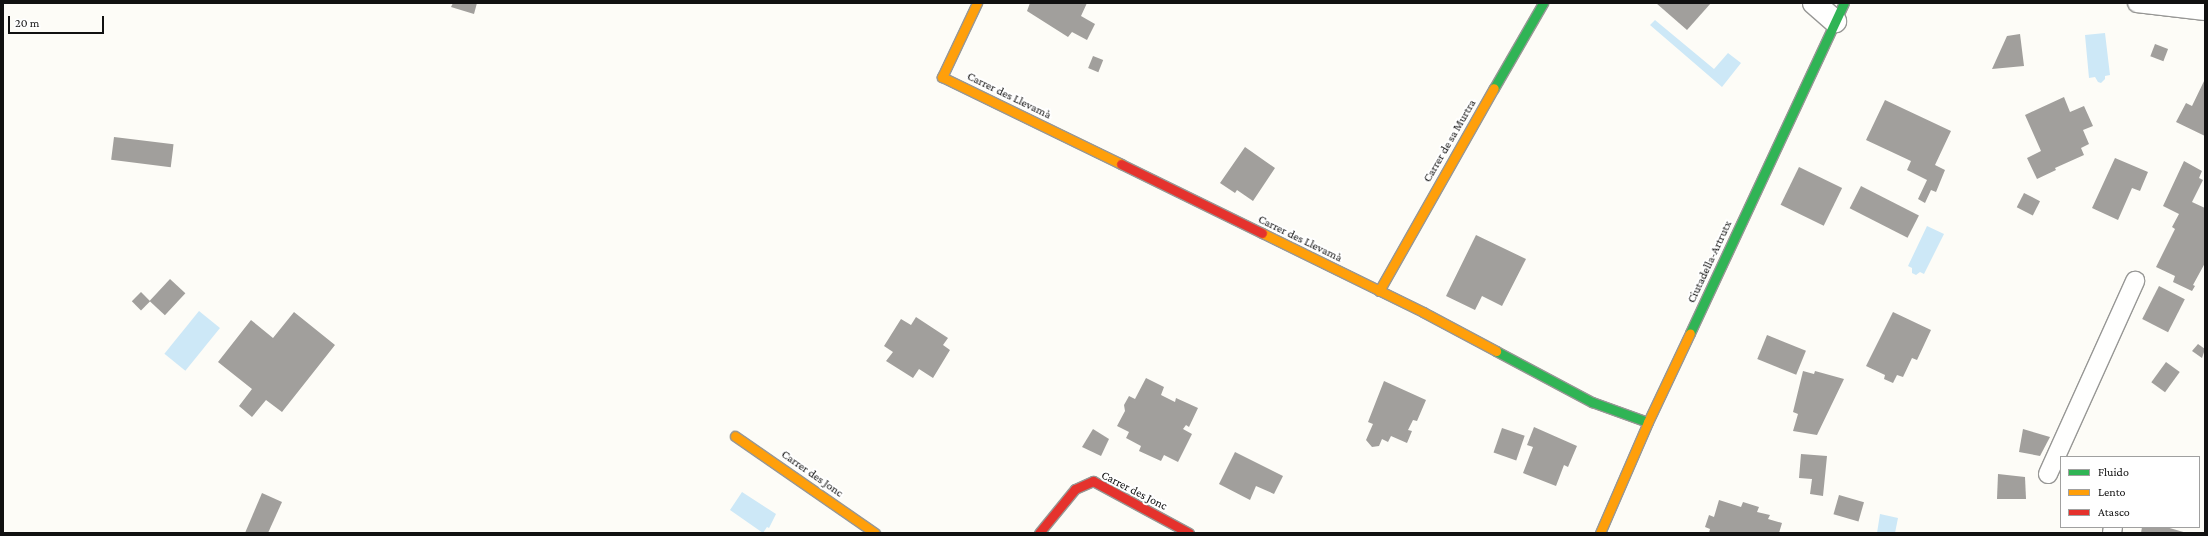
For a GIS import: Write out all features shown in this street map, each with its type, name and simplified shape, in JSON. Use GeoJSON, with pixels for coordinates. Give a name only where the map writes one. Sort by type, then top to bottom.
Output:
{"type":"FeatureCollection","features":[{"type":"Feature","properties":{"kind":"street","name":"Carrer des Llevamà"},"geometry":{"type":"LineString","coordinates":[[977,3],[942,77],[1379,291],[1592,402],[1648,422]]}},
{"type":"Feature","properties":{"kind":"street","name":"Carrer de sa Murtra"},"geometry":{"type":"LineString","coordinates":[[1379,291],[1543,3]]}},
{"type":"Feature","properties":{"kind":"street"},"geometry":{"type":"LineString","coordinates":[[1814,3],[1839,12]]}},
{"type":"Feature","properties":{"kind":"street","name":"Ciutadella-Artrutx"},"geometry":{"type":"LineString","coordinates":[[1600,533],[1648,422],[1839,12]]}},
{"type":"Feature","properties":{"kind":"street","name":"Carrer des Jonc"},"geometry":{"type":"LineString","coordinates":[[736,436],[875,533]]}},
{"type":"Feature","properties":{"kind":"street","name":"Carrer des Jonc"},"geometry":{"type":"LineString","coordinates":[[1039,533],[1075,489],[1093,481],[1189,533]]}},
{"type":"Feature","properties":{"kind":"lane"},"geometry":{"type":"LineString","coordinates":[[2137,3],[2205,10]]}},
{"type":"Feature","properties":{"kind":"lane"},"geometry":{"type":"LineString","coordinates":[[2048,474],[2135,281]]}},
{"type":"Feature","properties":{"kind":"water"},"geometry":{"type":"Polygon","coordinates":[[[1655,20],[1714,69],[1728,53],[1741,63],[1722,87],[1650,25],[1655,20]]]}},
{"type":"Feature","properties":{"kind":"water"},"geometry":{"type":"Polygon","coordinates":[[[2105,33],[2110,75],[2105,76],[2105,79],[2101,83],[2098,82],[2095,77],[2089,78],[2085,35],[2105,33]]]}},
{"type":"Feature","properties":{"kind":"water"},"geometry":{"type":"Polygon","coordinates":[[[1927,226],[1944,234],[1924,274],[1920,272],[1916,275],[1912,273],[1912,268],[1908,266],[1927,226]]]}},
{"type":"Feature","properties":{"kind":"water"},"geometry":{"type":"Polygon","coordinates":[[[199,311],[220,328],[185,371],[164,354],[199,311]]]}},
{"type":"Feature","properties":{"kind":"water"},"geometry":{"type":"Polygon","coordinates":[[[742,492],[776,514],[769,528],[767,527],[763,533],[730,510],[742,492]]]}},
{"type":"Feature","properties":{"kind":"water"},"geometry":{"type":"Polygon","coordinates":[[[1880,514],[1898,518],[1895,533],[1877,533],[1880,514]]]}},
{"type":"Feature","properties":{"kind":"building"},"geometry":{"type":"Polygon","coordinates":[[[453,3],[477,3],[474,14],[451,7],[453,3]]]}},
{"type":"Feature","properties":{"kind":"building"},"geometry":{"type":"Polygon","coordinates":[[[1030,3],[1087,3],[1081,16],[1095,24],[1087,40],[1072,32],[1068,37],[1027,11],[1030,3]]]}},
{"type":"Feature","properties":{"kind":"building"},"geometry":{"type":"Polygon","coordinates":[[[1656,3],[1711,3],[1687,30],[1656,3]]]}},
{"type":"Feature","properties":{"kind":"building"},"geometry":{"type":"Polygon","coordinates":[[[2020,34],[2024,66],[1992,69],[2007,36],[2020,34]]]}},
{"type":"Feature","properties":{"kind":"building"},"geometry":{"type":"Polygon","coordinates":[[[2155,44],[2168,49],[2163,61],[2150,56],[2155,44]]]}},
{"type":"Feature","properties":{"kind":"building"},"geometry":{"type":"Polygon","coordinates":[[[1093,56],[1103,60],[1098,72],[1088,68],[1093,56]]]}},
{"type":"Feature","properties":{"kind":"building"},"geometry":{"type":"Polygon","coordinates":[[[2205,79],[2205,136],[2176,122],[2186,103],[2192,106],[2205,79]]]}},
{"type":"Feature","properties":{"kind":"building"},"geometry":{"type":"Polygon","coordinates":[[[2064,97],[2070,112],[2084,106],[2093,126],[2083,130],[2089,144],[2081,148],[2084,155],[2055,168],[2056,170],[2037,179],[2027,158],[2041,151],[2025,115],[2064,97]]]}},
{"type":"Feature","properties":{"kind":"building"},"geometry":{"type":"Polygon","coordinates":[[[1885,100],[1951,131],[1935,165],[1945,170],[1936,192],[1931,190],[1925,203],[1918,199],[1927,180],[1907,170],[1911,161],[1866,140],[1885,100]]]}},
{"type":"Feature","properties":{"kind":"building"},"geometry":{"type":"Polygon","coordinates":[[[114,137],[174,144],[171,167],[111,160],[114,137]]]}},
{"type":"Feature","properties":{"kind":"building"},"geometry":{"type":"Polygon","coordinates":[[[1245,147],[1275,168],[1253,201],[1237,190],[1235,193],[1220,183],[1245,147]]]}},
{"type":"Feature","properties":{"kind":"building"},"geometry":{"type":"Polygon","coordinates":[[[2115,158],[2148,172],[2140,191],[2132,188],[2118,220],[2092,208],[2115,158]]]}},
{"type":"Feature","properties":{"kind":"building"},"geometry":{"type":"Polygon","coordinates":[[[2184,161],[2202,171],[2199,178],[2203,180],[2192,202],[2205,208],[2205,263],[2193,285],[2195,286],[2192,291],[2173,282],[2175,276],[2156,267],[2175,229],[2172,227],[2179,214],[2163,206],[2184,161]]]}},
{"type":"Feature","properties":{"kind":"building"},"geometry":{"type":"Polygon","coordinates":[[[1799,167],[1842,188],[1824,226],[1781,205],[1799,167]]]}},
{"type":"Feature","properties":{"kind":"building"},"geometry":{"type":"Polygon","coordinates":[[[1861,186],[1919,216],[1908,238],[1850,208],[1861,186]]]}},
{"type":"Feature","properties":{"kind":"building"},"geometry":{"type":"Polygon","coordinates":[[[2024,193],[2040,201],[2033,215],[2017,207],[2024,193]]]}},
{"type":"Feature","properties":{"kind":"building"},"geometry":{"type":"Polygon","coordinates":[[[1476,235],[1526,259],[1502,306],[1482,296],[1475,310],[1446,296],[1476,235]]]}},
{"type":"Feature","properties":{"kind":"building"},"geometry":{"type":"Polygon","coordinates":[[[170,279],[185,293],[165,315],[150,301],[170,279]]]}},
{"type":"Feature","properties":{"kind":"building"},"geometry":{"type":"Polygon","coordinates":[[[2159,286],[2185,299],[2168,332],[2142,319],[2159,286]]]}},
{"type":"Feature","properties":{"kind":"building"},"geometry":{"type":"Polygon","coordinates":[[[141,292],[150,301],[141,310],[132,301],[141,292]]]}},
{"type":"Feature","properties":{"kind":"building"},"geometry":{"type":"Polygon","coordinates":[[[294,312],[335,345],[282,412],[266,400],[252,417],[239,406],[252,389],[218,362],[251,320],[273,338],[294,312]]]}},
{"type":"Feature","properties":{"kind":"building"},"geometry":{"type":"Polygon","coordinates":[[[1893,312],[1931,330],[1917,360],[1912,358],[1903,377],[1897,375],[1893,383],[1884,379],[1885,375],[1866,366],[1893,312]]]}},
{"type":"Feature","properties":{"kind":"building"},"geometry":{"type":"Polygon","coordinates":[[[916,317],[948,338],[943,345],[950,350],[933,378],[919,369],[913,378],[886,361],[893,352],[884,346],[901,319],[911,325],[916,317]]]}},
{"type":"Feature","properties":{"kind":"building"},"geometry":{"type":"Polygon","coordinates":[[[1767,335],[1806,351],[1796,375],[1757,359],[1767,335]]]}},
{"type":"Feature","properties":{"kind":"building"},"geometry":{"type":"Polygon","coordinates":[[[2198,344],[2205,349],[2202,358],[2192,351],[2198,344]]]}},
{"type":"Feature","properties":{"kind":"building"},"geometry":{"type":"Polygon","coordinates":[[[2166,362],[2180,372],[2165,392],[2151,382],[2166,362]]]}},
{"type":"Feature","properties":{"kind":"building"},"geometry":{"type":"Polygon","coordinates":[[[1803,371],[1814,374],[1815,371],[1844,379],[1817,435],[1793,431],[1798,414],[1793,412],[1803,371]]]}},
{"type":"Feature","properties":{"kind":"building"},"geometry":{"type":"Polygon","coordinates":[[[1146,378],[1164,387],[1161,395],[1175,402],[1176,398],[1198,408],[1189,427],[1186,425],[1183,429],[1192,434],[1178,462],[1164,455],[1161,461],[1139,451],[1141,446],[1126,438],[1129,432],[1117,426],[1125,411],[1124,405],[1129,396],[1135,399],[1146,378]]]}},
{"type":"Feature","properties":{"kind":"building"},"geometry":{"type":"Polygon","coordinates":[[[1384,381],[1426,400],[1417,421],[1413,420],[1408,430],[1412,431],[1407,443],[1391,436],[1388,442],[1382,439],[1379,446],[1372,447],[1366,440],[1373,424],[1368,422],[1384,381]]]}},
{"type":"Feature","properties":{"kind":"building"},"geometry":{"type":"Polygon","coordinates":[[[1534,427],[1577,446],[1568,467],[1564,465],[1556,486],[1523,473],[1533,447],[1527,445],[1534,427]]]}},
{"type":"Feature","properties":{"kind":"building"},"geometry":{"type":"Polygon","coordinates":[[[1502,428],[1525,436],[1516,460],[1494,453],[1502,428]]]}},
{"type":"Feature","properties":{"kind":"building"},"geometry":{"type":"Polygon","coordinates":[[[1093,429],[1109,439],[1101,456],[1082,447],[1093,429]]]}},
{"type":"Feature","properties":{"kind":"building"},"geometry":{"type":"Polygon","coordinates":[[[2023,429],[2050,437],[2040,456],[2019,452],[2023,429]]]}},
{"type":"Feature","properties":{"kind":"building"},"geometry":{"type":"Polygon","coordinates":[[[1235,452],[1283,476],[1274,494],[1256,486],[1250,500],[1219,484],[1235,452]]]}},
{"type":"Feature","properties":{"kind":"building"},"geometry":{"type":"Polygon","coordinates":[[[1801,454],[1827,456],[1823,496],[1810,494],[1812,479],[1799,478],[1801,454]]]}},
{"type":"Feature","properties":{"kind":"building"},"geometry":{"type":"Polygon","coordinates":[[[1998,474],[2025,477],[2026,499],[1997,499],[1998,474]]]}},
{"type":"Feature","properties":{"kind":"building"},"geometry":{"type":"Polygon","coordinates":[[[262,493],[282,502],[268,533],[245,533],[262,493]]]}},
{"type":"Feature","properties":{"kind":"building"},"geometry":{"type":"Polygon","coordinates":[[[1839,495],[1864,502],[1858,521],[1833,514],[1839,495]]]}},
{"type":"Feature","properties":{"kind":"building"},"geometry":{"type":"Polygon","coordinates":[[[1719,500],[1741,507],[1743,502],[1759,507],[1757,512],[1770,515],[1768,519],[1782,523],[1779,533],[1709,533],[1710,529],[1705,527],[1709,515],[1714,517],[1719,500]]]}},
{"type":"Feature","properties":{"kind":"building"},"geometry":{"type":"Polygon","coordinates":[[[2142,528],[2170,528],[2187,533],[2141,533],[2142,528]]]}},
{"type":"Feature","properties":{"kind":"traffic: fast"},"geometry":{"type":"LineString","coordinates":[[1494,88],[1543,3]]}},
{"type":"Feature","properties":{"kind":"traffic: fast"},"geometry":{"type":"LineString","coordinates":[[1690,333],[1844,3]]}},
{"type":"Feature","properties":{"kind":"traffic: fast"},"geometry":{"type":"LineString","coordinates":[[1496,351],[1592,402],[1648,422]]}},
{"type":"Feature","properties":{"kind":"traffic: slow"},"geometry":{"type":"LineString","coordinates":[[977,3],[942,77],[1121,164]]}},
{"type":"Feature","properties":{"kind":"traffic: slow"},"geometry":{"type":"LineString","coordinates":[[1379,291],[1494,88]]}},
{"type":"Feature","properties":{"kind":"traffic: slow"},"geometry":{"type":"LineString","coordinates":[[1262,233],[1423,312],[1496,351]]}},
{"type":"Feature","properties":{"kind":"traffic: slow"},"geometry":{"type":"LineString","coordinates":[[1600,533],[1648,422],[1690,333]]}},
{"type":"Feature","properties":{"kind":"traffic: slow"},"geometry":{"type":"LineString","coordinates":[[735,436],[875,533]]}},
{"type":"Feature","properties":{"kind":"traffic: jam"},"geometry":{"type":"LineString","coordinates":[[1121,164],[1262,233]]}},
{"type":"Feature","properties":{"kind":"traffic: jam"},"geometry":{"type":"LineString","coordinates":[[1039,533],[1075,489],[1093,481],[1189,533]]}}]}
